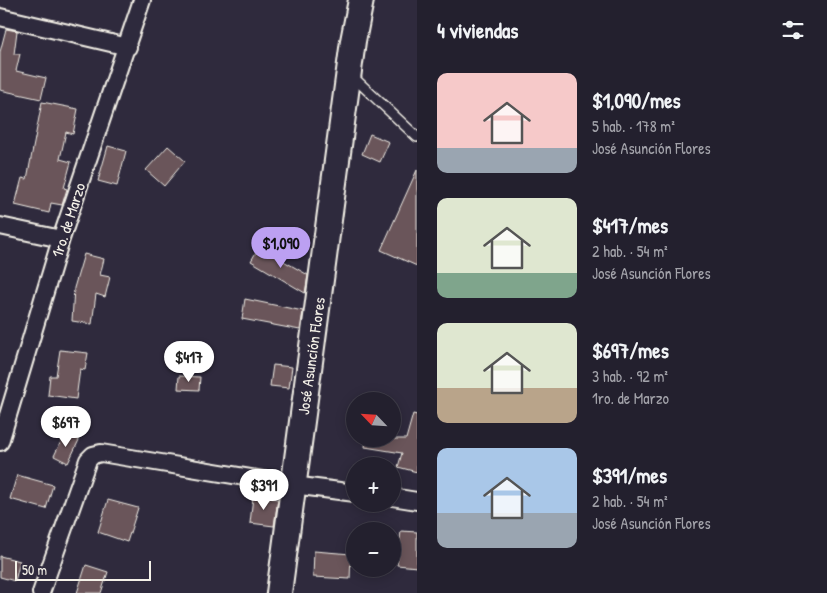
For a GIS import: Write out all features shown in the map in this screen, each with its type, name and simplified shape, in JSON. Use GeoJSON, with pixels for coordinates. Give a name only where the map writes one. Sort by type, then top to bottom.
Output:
{"type":"FeatureCollection","features":[{"type":"Feature","properties":{"kind":"street","name":"1ro. de Marzo"},"geometry":{"type":"LineString","coordinates":[[0,442],[61,239],[128,47],[142,0]]}},
{"type":"Feature","properties":{"kind":"street","name":"José Asunción Flores"},"geometry":{"type":"LineString","coordinates":[[279,593],[349,74],[362,0]]}},
{"type":"Feature","properties":{"kind":"street"},"geometry":{"type":"LineString","coordinates":[[0,17],[128,47]]}},
{"type":"Feature","properties":{"kind":"street"},"geometry":{"type":"LineString","coordinates":[[0,226],[61,239]]}},
{"type":"Feature","properties":{"kind":"street"},"geometry":{"type":"LineString","coordinates":[[41,593],[88,460],[93,455],[101,453],[293,485],[346,492]]}},
{"type":"Feature","properties":{"kind":"street"},"geometry":{"type":"LineString","coordinates":[[401,499],[417,500]]}},
{"type":"Feature","properties":{"kind":"lane"},"geometry":{"type":"LineString","coordinates":[[349,74],[417,137]]}},
{"type":"Feature","properties":{"kind":"building"},"geometry":{"type":"Polygon","coordinates":[[[6,29],[17,31],[14,54],[20,54],[16,71],[46,78],[41,99],[0,90],[0,52],[6,29]]]}},
{"type":"Feature","properties":{"kind":"building"},"geometry":{"type":"Polygon","coordinates":[[[42,102],[78,109],[73,134],[66,132],[60,159],[71,162],[64,188],[67,189],[62,205],[51,203],[49,213],[15,205],[22,178],[27,179],[42,102]]]}},
{"type":"Feature","properties":{"kind":"building"},"geometry":{"type":"Polygon","coordinates":[[[370,134],[389,142],[380,162],[362,154],[370,134]]]}},
{"type":"Feature","properties":{"kind":"building"},"geometry":{"type":"Polygon","coordinates":[[[108,146],[126,151],[117,186],[98,181],[108,146]]]}},
{"type":"Feature","properties":{"kind":"building"},"geometry":{"type":"Polygon","coordinates":[[[168,146],[185,161],[164,186],[146,170],[168,146]]]}},
{"type":"Feature","properties":{"kind":"building"},"geometry":{"type":"Polygon","coordinates":[[[417,170],[417,266],[381,250],[417,170]]]}},
{"type":"Feature","properties":{"kind":"building"},"geometry":{"type":"Polygon","coordinates":[[[259,247],[308,275],[305,293],[251,261],[259,247]]]}},
{"type":"Feature","properties":{"kind":"building"},"geometry":{"type":"Polygon","coordinates":[[[84,254],[104,259],[100,275],[110,277],[105,297],[96,294],[92,324],[72,321],[74,288],[84,254]]]}},
{"type":"Feature","properties":{"kind":"building"},"geometry":{"type":"Polygon","coordinates":[[[245,299],[303,311],[300,330],[242,319],[245,299]]]}},
{"type":"Feature","properties":{"kind":"building"},"geometry":{"type":"Polygon","coordinates":[[[60,350],[88,353],[85,370],[80,369],[76,399],[48,395],[50,376],[56,376],[60,350]]]}},
{"type":"Feature","properties":{"kind":"building"},"geometry":{"type":"Polygon","coordinates":[[[273,365],[292,367],[289,388],[270,386],[273,365]]]}},
{"type":"Feature","properties":{"kind":"building"},"geometry":{"type":"Polygon","coordinates":[[[179,376],[200,377],[199,390],[178,389],[179,376]]]}},
{"type":"Feature","properties":{"kind":"building"},"geometry":{"type":"Polygon","coordinates":[[[413,414],[417,415],[417,472],[401,468],[402,453],[371,448],[401,448],[401,439],[406,439],[413,414]]]}},
{"type":"Feature","properties":{"kind":"building"},"geometry":{"type":"Polygon","coordinates":[[[65,433],[79,440],[68,463],[54,456],[65,433]]]}},
{"type":"Feature","properties":{"kind":"building"},"geometry":{"type":"Polygon","coordinates":[[[17,475],[53,485],[46,509],[10,499],[17,475]]]}},
{"type":"Feature","properties":{"kind":"building"},"geometry":{"type":"Polygon","coordinates":[[[253,497],[278,499],[274,526],[250,523],[253,497]]]}},
{"type":"Feature","properties":{"kind":"building"},"geometry":{"type":"Polygon","coordinates":[[[108,500],[138,508],[127,542],[98,532],[108,500]]]}},
{"type":"Feature","properties":{"kind":"building"},"geometry":{"type":"Polygon","coordinates":[[[401,531],[417,532],[417,567],[401,565],[401,531]]]}},
{"type":"Feature","properties":{"kind":"building"},"geometry":{"type":"Polygon","coordinates":[[[314,551],[346,554],[346,577],[350,577],[350,579],[313,577],[314,551]]]}},
{"type":"Feature","properties":{"kind":"building"},"geometry":{"type":"Polygon","coordinates":[[[0,556],[20,561],[15,581],[0,577],[0,556]]]}},
{"type":"Feature","properties":{"kind":"building"},"geometry":{"type":"Polygon","coordinates":[[[86,565],[108,572],[101,593],[77,593],[86,565]]]}}]}
